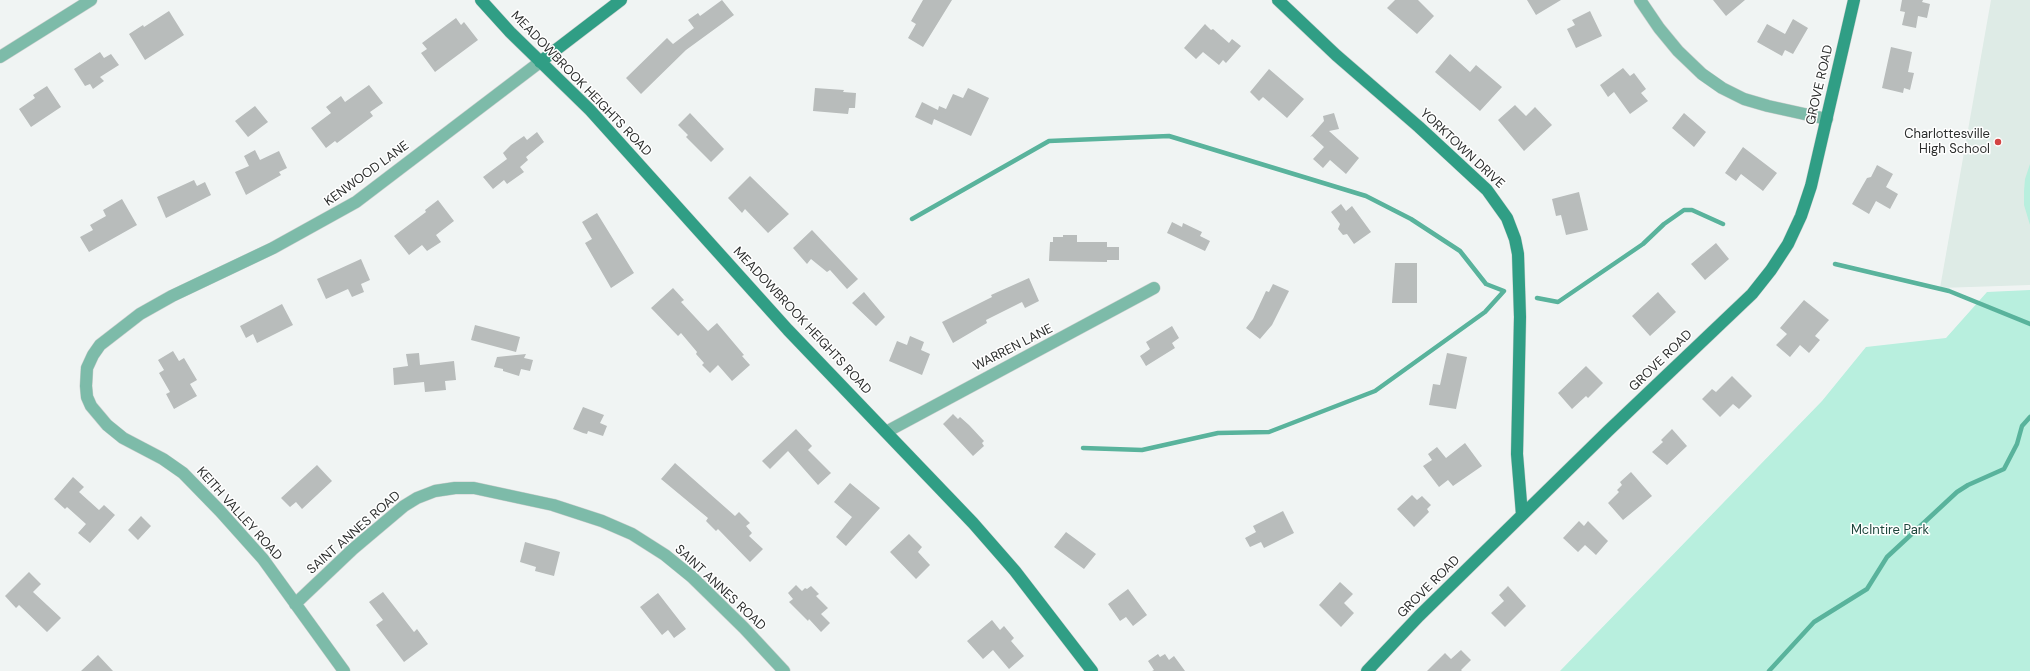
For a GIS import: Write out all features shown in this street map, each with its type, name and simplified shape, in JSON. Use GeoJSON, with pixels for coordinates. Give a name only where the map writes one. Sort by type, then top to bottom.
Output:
{"type":"FeatureCollection","features":[{"type":"Feature","properties":{"kind":"street"},"geometry":{"type":"LineString","coordinates":[[0,57],[91,0]]}},
{"type":"Feature","properties":{"kind":"street","name":"MEADOWBROOK HEIGHTS ROAD"},"geometry":{"type":"LineString","coordinates":[[480,0],[628,150],[684,216],[788,330],[973,522],[1015,571],[1092,671]]}},
{"type":"Feature","properties":{"kind":"street","name":"KENWOOD LANE"},"geometry":{"type":"LineString","coordinates":[[93,355],[109,336],[140,314],[172,296],[274,248],[356,202],[621,0]]}},
{"type":"Feature","properties":{"kind":"street","name":"YORKTOWN DRIVE"},"geometry":{"type":"LineString","coordinates":[[1278,0],[1336,55],[1419,127],[1487,190],[1507,218],[1515,239],[1518,254],[1520,317],[1517,454],[1522,515]]}},
{"type":"Feature","properties":{"kind":"street"},"geometry":{"type":"LineString","coordinates":[[1640,0],[1659,28],[1678,51],[1702,74],[1722,88],[1744,99],[1827,119]]}},
{"type":"Feature","properties":{"kind":"street","name":"GROVE ROAD"},"geometry":{"type":"LineString","coordinates":[[1367,671],[1419,616],[1522,515],[1752,294],[1771,270],[1788,244],[1801,216],[1811,186],[1854,0]]}},
{"type":"Feature","properties":{"kind":"street","name":"WARREN LANE"},"geometry":{"type":"LineString","coordinates":[[886,432],[1154,288]]}},
{"type":"Feature","properties":{"kind":"street","name":"KEITH VALLEY ROAD"},"geometry":{"type":"LineString","coordinates":[[93,355],[88,368],[86,386],[87,397],[91,406],[107,425],[123,438],[163,459],[183,473],[220,511],[263,559],[344,671]]}},
{"type":"Feature","properties":{"kind":"street","name":"SAINT ANNES ROAD"},"geometry":{"type":"LineString","coordinates":[[295,604],[353,549],[404,506],[417,498],[435,491],[455,488],[474,488],[553,505],[602,521],[632,534],[665,555],[692,577],[744,628],[784,671]]}},
{"type":"Feature","properties":{"kind":"shaded area","name":"Charlottesville High School"},"geometry":{"type":"Polygon","coordinates":[[[1991,0],[2030,0],[2030,285],[1940,288],[1991,0]]]}},
{"type":"Feature","properties":{"kind":"green space"},"geometry":{"type":"Polygon","coordinates":[[[2030,164],[2030,225],[2024,205],[2024,191],[2025,179],[2030,164]]]}},
{"type":"Feature","properties":{"kind":"green space","name":"McIntire Park"},"geometry":{"type":"Polygon","coordinates":[[[2030,290],[2030,671],[1560,671],[1822,401],[1866,347],[1946,338],[1987,292],[2030,290]]]}},
{"type":"Feature","properties":{"kind":"building"},"geometry":{"type":"Polygon","coordinates":[[[722,0],[734,15],[686,50],[641,94],[626,78],[667,38],[673,44],[694,28],[688,20],[698,13],[700,16],[722,0]]]}},
{"type":"Feature","properties":{"kind":"building"},"geometry":{"type":"Polygon","coordinates":[[[923,0],[952,0],[923,47],[908,38],[916,24],[911,21],[923,0]]]}},
{"type":"Feature","properties":{"kind":"building"},"geometry":{"type":"Polygon","coordinates":[[[1395,0],[1418,0],[1434,16],[1417,34],[1387,8],[1395,0]]]}},
{"type":"Feature","properties":{"kind":"building"},"geometry":{"type":"Polygon","coordinates":[[[1527,0],[1561,0],[1536,15],[1527,0]]]}},
{"type":"Feature","properties":{"kind":"building"},"geometry":{"type":"Polygon","coordinates":[[[1713,0],[1745,0],[1726,16],[1713,0]]]}},
{"type":"Feature","properties":{"kind":"building"},"geometry":{"type":"Polygon","coordinates":[[[1902,0],[1923,0],[1922,2],[1930,4],[1927,18],[1918,16],[1916,28],[1902,25],[1905,12],[1900,11],[1902,0]]]}},
{"type":"Feature","properties":{"kind":"building"},"geometry":{"type":"Polygon","coordinates":[[[169,11],[184,35],[145,60],[129,34],[143,25],[144,27],[169,11]]]}},
{"type":"Feature","properties":{"kind":"building"},"geometry":{"type":"Polygon","coordinates":[[[1590,11],[1602,36],[1576,48],[1567,29],[1575,25],[1572,20],[1590,11]]]}},
{"type":"Feature","properties":{"kind":"building"},"geometry":{"type":"Polygon","coordinates":[[[456,18],[461,25],[464,22],[478,40],[435,72],[421,53],[427,49],[422,43],[456,18]]]}},
{"type":"Feature","properties":{"kind":"building"},"geometry":{"type":"Polygon","coordinates":[[[1793,19],[1808,28],[1793,54],[1785,50],[1782,56],[1757,42],[1767,24],[1785,34],[1793,19]]]}},
{"type":"Feature","properties":{"kind":"building"},"geometry":{"type":"Polygon","coordinates":[[[1205,24],[1229,43],[1232,39],[1241,46],[1226,63],[1223,60],[1219,65],[1203,52],[1196,59],[1184,48],[1205,24]]]}},
{"type":"Feature","properties":{"kind":"building"},"geometry":{"type":"Polygon","coordinates":[[[1891,47],[1912,52],[1908,72],[1914,73],[1910,90],[1904,88],[1903,93],[1882,88],[1891,47]]]}},
{"type":"Feature","properties":{"kind":"building"},"geometry":{"type":"Polygon","coordinates":[[[100,52],[104,58],[111,54],[119,65],[100,77],[104,81],[93,89],[90,84],[85,86],[74,69],[100,52]]]}},
{"type":"Feature","properties":{"kind":"building"},"geometry":{"type":"Polygon","coordinates":[[[1450,54],[1470,72],[1476,65],[1502,87],[1480,111],[1435,72],[1450,54]]]}},
{"type":"Feature","properties":{"kind":"building"},"geometry":{"type":"Polygon","coordinates":[[[1623,68],[1630,76],[1634,73],[1646,89],[1641,93],[1648,101],[1630,114],[1614,92],[1608,97],[1600,85],[1623,68]]]}},
{"type":"Feature","properties":{"kind":"building"},"geometry":{"type":"Polygon","coordinates":[[[1269,69],[1304,99],[1287,118],[1263,97],[1259,101],[1250,92],[1269,69]]]}},
{"type":"Feature","properties":{"kind":"building"},"geometry":{"type":"Polygon","coordinates":[[[369,85],[383,103],[370,112],[373,116],[337,143],[335,141],[326,148],[311,128],[331,113],[326,107],[341,96],[345,102],[369,85]]]}},
{"type":"Feature","properties":{"kind":"building"},"geometry":{"type":"Polygon","coordinates":[[[47,86],[61,107],[31,127],[19,109],[35,98],[33,95],[47,86]]]}},
{"type":"Feature","properties":{"kind":"building"},"geometry":{"type":"Polygon","coordinates":[[[815,88],[844,90],[843,92],[856,93],[855,108],[849,108],[848,114],[813,111],[815,88]]]}},
{"type":"Feature","properties":{"kind":"building"},"geometry":{"type":"Polygon","coordinates":[[[968,88],[989,98],[971,136],[934,119],[932,125],[915,117],[922,102],[938,110],[939,106],[946,109],[953,94],[963,98],[968,88]]]}},
{"type":"Feature","properties":{"kind":"building"},"geometry":{"type":"Polygon","coordinates":[[[1515,105],[1526,116],[1535,107],[1552,125],[1524,151],[1498,120],[1515,105]]]}},
{"type":"Feature","properties":{"kind":"building"},"geometry":{"type":"Polygon","coordinates":[[[255,106],[268,122],[248,137],[235,121],[255,106]]]}},
{"type":"Feature","properties":{"kind":"building"},"geometry":{"type":"Polygon","coordinates":[[[690,113],[724,149],[711,162],[686,137],[688,135],[678,125],[690,113]]]}},
{"type":"Feature","properties":{"kind":"building"},"geometry":{"type":"Polygon","coordinates":[[[1334,113],[1339,129],[1329,131],[1359,158],[1346,174],[1330,160],[1323,168],[1313,159],[1324,147],[1312,136],[1310,137],[1324,121],[1323,116],[1334,113]]]}},
{"type":"Feature","properties":{"kind":"building"},"geometry":{"type":"Polygon","coordinates":[[[1684,113],[1706,132],[1694,147],[1672,128],[1684,113]]]}},
{"type":"Feature","properties":{"kind":"building"},"geometry":{"type":"Polygon","coordinates":[[[537,132],[544,142],[526,157],[528,160],[520,167],[524,172],[507,184],[504,180],[493,189],[483,177],[507,159],[503,153],[511,145],[524,136],[527,140],[537,132]]]}},
{"type":"Feature","properties":{"kind":"building"},"geometry":{"type":"Polygon","coordinates":[[[1743,147],[1777,173],[1763,191],[1741,174],[1736,181],[1725,173],[1743,147]]]}},
{"type":"Feature","properties":{"kind":"building"},"geometry":{"type":"Polygon","coordinates":[[[255,150],[260,160],[279,151],[287,168],[279,172],[281,175],[246,195],[235,172],[249,166],[244,156],[255,150]]]}},
{"type":"Feature","properties":{"kind":"building"},"geometry":{"type":"Polygon","coordinates":[[[1877,165],[1893,174],[1886,187],[1898,194],[1890,209],[1876,201],[1869,214],[1852,204],[1867,178],[1871,177],[1877,165]]]}},
{"type":"Feature","properties":{"kind":"building"},"geometry":{"type":"Polygon","coordinates":[[[750,176],[789,214],[768,233],[745,209],[742,213],[728,198],[750,176]]]}},
{"type":"Feature","properties":{"kind":"building"},"geometry":{"type":"Polygon","coordinates":[[[194,180],[197,186],[205,182],[211,195],[166,218],[157,197],[194,180]]]}},
{"type":"Feature","properties":{"kind":"building"},"geometry":{"type":"Polygon","coordinates":[[[1579,192],[1588,230],[1566,235],[1561,215],[1556,216],[1552,199],[1579,192]]]}},
{"type":"Feature","properties":{"kind":"building"},"geometry":{"type":"Polygon","coordinates":[[[122,199],[137,225],[89,252],[80,237],[93,230],[90,225],[106,216],[103,210],[122,199]]]}},
{"type":"Feature","properties":{"kind":"building"},"geometry":{"type":"Polygon","coordinates":[[[438,200],[454,221],[436,235],[441,242],[427,251],[422,245],[409,255],[394,236],[426,212],[425,210],[438,200]]]}},
{"type":"Feature","properties":{"kind":"building"},"geometry":{"type":"Polygon","coordinates":[[[1341,204],[1346,211],[1352,206],[1371,232],[1354,244],[1347,234],[1343,235],[1338,229],[1340,224],[1331,212],[1341,204]]]}},
{"type":"Feature","properties":{"kind":"building"},"geometry":{"type":"Polygon","coordinates":[[[597,213],[634,273],[611,288],[585,243],[592,239],[582,222],[597,213]]]}},
{"type":"Feature","properties":{"kind":"building"},"geometry":{"type":"Polygon","coordinates":[[[1172,222],[1182,227],[1183,223],[1202,232],[1200,236],[1210,241],[1205,251],[1167,233],[1172,222]]]}},
{"type":"Feature","properties":{"kind":"building"},"geometry":{"type":"Polygon","coordinates":[[[812,230],[858,279],[847,289],[830,270],[827,272],[811,259],[807,264],[793,248],[812,230]]]}},
{"type":"Feature","properties":{"kind":"building"},"geometry":{"type":"Polygon","coordinates":[[[1063,235],[1077,235],[1077,242],[1107,242],[1107,247],[1119,247],[1119,260],[1107,260],[1107,262],[1049,261],[1050,242],[1053,242],[1053,237],[1063,237],[1063,235]]]}},
{"type":"Feature","properties":{"kind":"building"},"geometry":{"type":"Polygon","coordinates":[[[1716,243],[1729,259],[1705,280],[1691,264],[1716,243]]]}},
{"type":"Feature","properties":{"kind":"building"},"geometry":{"type":"Polygon","coordinates":[[[361,259],[370,280],[361,284],[364,292],[352,297],[348,289],[326,299],[317,279],[361,259]]]}},
{"type":"Feature","properties":{"kind":"building"},"geometry":{"type":"Polygon","coordinates":[[[1395,263],[1417,263],[1417,303],[1392,303],[1395,263]]]}},
{"type":"Feature","properties":{"kind":"building"},"geometry":{"type":"Polygon","coordinates":[[[1029,278],[1039,301],[1025,308],[1022,302],[986,320],[987,323],[953,343],[942,322],[992,297],[991,295],[1029,278]]]}},
{"type":"Feature","properties":{"kind":"building"},"geometry":{"type":"Polygon","coordinates":[[[1273,284],[1289,291],[1272,325],[1260,339],[1246,328],[1253,319],[1266,291],[1269,292],[1273,284]]]}},
{"type":"Feature","properties":{"kind":"building"},"geometry":{"type":"Polygon","coordinates":[[[673,288],[684,300],[681,302],[708,331],[717,323],[744,355],[742,356],[750,365],[732,381],[718,365],[710,373],[702,365],[704,363],[696,354],[697,352],[681,333],[678,336],[651,308],[673,288]]]}},
{"type":"Feature","properties":{"kind":"building"},"geometry":{"type":"Polygon","coordinates":[[[864,292],[885,317],[876,326],[852,303],[864,292]]]}},
{"type":"Feature","properties":{"kind":"building"},"geometry":{"type":"Polygon","coordinates":[[[1658,292],[1676,312],[1650,336],[1632,316],[1658,292]]]}},
{"type":"Feature","properties":{"kind":"building"},"geometry":{"type":"Polygon","coordinates":[[[1804,300],[1829,320],[1815,336],[1820,340],[1809,353],[1800,345],[1790,357],[1776,345],[1787,334],[1780,328],[1804,300]]]}},
{"type":"Feature","properties":{"kind":"building"},"geometry":{"type":"Polygon","coordinates":[[[282,304],[293,325],[257,343],[253,334],[246,338],[240,326],[282,304]]]}},
{"type":"Feature","properties":{"kind":"building"},"geometry":{"type":"Polygon","coordinates":[[[475,325],[520,337],[516,352],[471,340],[475,325]]]}},
{"type":"Feature","properties":{"kind":"building"},"geometry":{"type":"Polygon","coordinates":[[[1172,326],[1179,338],[1172,343],[1175,348],[1146,366],[1140,356],[1150,349],[1146,342],[1172,326]]]}},
{"type":"Feature","properties":{"kind":"building"},"geometry":{"type":"Polygon","coordinates":[[[910,336],[924,342],[921,350],[930,354],[922,375],[889,361],[897,341],[907,345],[910,336]]]}},
{"type":"Feature","properties":{"kind":"building"},"geometry":{"type":"Polygon","coordinates":[[[173,351],[179,361],[184,358],[197,380],[190,384],[197,396],[174,409],[166,394],[170,392],[159,373],[164,370],[158,360],[173,351]]]}},
{"type":"Feature","properties":{"kind":"building"},"geometry":{"type":"Polygon","coordinates":[[[419,353],[420,365],[454,361],[456,380],[445,381],[446,390],[425,392],[424,382],[394,385],[393,368],[408,366],[406,354],[419,353]]]}},
{"type":"Feature","properties":{"kind":"building"},"geometry":{"type":"Polygon","coordinates":[[[1447,353],[1467,357],[1456,409],[1429,405],[1433,384],[1440,385],[1447,353]]]}},
{"type":"Feature","properties":{"kind":"building"},"geometry":{"type":"Polygon","coordinates":[[[526,354],[524,358],[533,360],[530,371],[521,369],[519,376],[494,367],[497,357],[526,354]]]}},
{"type":"Feature","properties":{"kind":"building"},"geometry":{"type":"Polygon","coordinates":[[[1586,366],[1603,383],[1588,398],[1586,396],[1572,409],[1558,393],[1586,366]]]}},
{"type":"Feature","properties":{"kind":"building"},"geometry":{"type":"Polygon","coordinates":[[[1732,376],[1752,396],[1739,409],[1733,404],[1720,417],[1702,399],[1712,389],[1716,392],[1732,376]]]}},
{"type":"Feature","properties":{"kind":"building"},"geometry":{"type":"Polygon","coordinates":[[[583,407],[604,415],[600,423],[607,426],[603,436],[588,431],[587,434],[573,429],[583,407]]]}},
{"type":"Feature","properties":{"kind":"building"},"geometry":{"type":"Polygon","coordinates":[[[953,414],[958,419],[960,417],[984,441],[982,443],[984,446],[973,456],[943,424],[953,414]]]}},
{"type":"Feature","properties":{"kind":"building"},"geometry":{"type":"Polygon","coordinates":[[[796,429],[812,446],[808,450],[831,473],[818,485],[788,451],[770,469],[762,461],[796,429]]]}},
{"type":"Feature","properties":{"kind":"building"},"geometry":{"type":"Polygon","coordinates":[[[1672,429],[1687,446],[1667,465],[1652,452],[1663,442],[1661,440],[1672,429]]]}},
{"type":"Feature","properties":{"kind":"building"},"geometry":{"type":"Polygon","coordinates":[[[1465,443],[1482,466],[1453,486],[1448,480],[1439,487],[1423,466],[1432,460],[1428,454],[1437,447],[1446,458],[1465,443]]]}},
{"type":"Feature","properties":{"kind":"building"},"geometry":{"type":"Polygon","coordinates":[[[675,463],[735,516],[739,512],[750,523],[746,526],[752,533],[749,536],[763,549],[750,562],[718,529],[716,531],[706,521],[708,518],[661,479],[675,463]]]}},
{"type":"Feature","properties":{"kind":"building"},"geometry":{"type":"Polygon","coordinates":[[[317,465],[332,481],[302,509],[296,502],[290,507],[281,498],[317,465]]]}},
{"type":"Feature","properties":{"kind":"building"},"geometry":{"type":"Polygon","coordinates":[[[1631,472],[1652,496],[1623,520],[1608,503],[1619,492],[1617,490],[1622,485],[1620,482],[1631,472]]]}},
{"type":"Feature","properties":{"kind":"building"},"geometry":{"type":"Polygon","coordinates":[[[73,477],[84,487],[79,492],[99,510],[104,505],[115,515],[90,543],[78,533],[86,524],[67,507],[65,509],[54,499],[73,477]]]}},
{"type":"Feature","properties":{"kind":"building"},"geometry":{"type":"Polygon","coordinates":[[[850,483],[880,508],[846,546],[836,537],[852,517],[834,502],[850,483]]]}},
{"type":"Feature","properties":{"kind":"building"},"geometry":{"type":"Polygon","coordinates":[[[1412,495],[1417,500],[1422,496],[1431,505],[1427,509],[1429,512],[1414,527],[1397,509],[1412,495]]]}},
{"type":"Feature","properties":{"kind":"building"},"geometry":{"type":"Polygon","coordinates":[[[1283,511],[1294,533],[1264,548],[1261,542],[1250,547],[1245,538],[1256,532],[1253,526],[1283,511]]]}},
{"type":"Feature","properties":{"kind":"building"},"geometry":{"type":"Polygon","coordinates":[[[141,516],[151,526],[138,540],[128,530],[141,516]]]}},
{"type":"Feature","properties":{"kind":"building"},"geometry":{"type":"Polygon","coordinates":[[[1579,521],[1584,526],[1588,521],[1608,541],[1596,555],[1585,545],[1578,552],[1563,538],[1579,521]]]}},
{"type":"Feature","properties":{"kind":"building"},"geometry":{"type":"Polygon","coordinates":[[[1066,532],[1096,554],[1084,569],[1054,547],[1066,532]]]}},
{"type":"Feature","properties":{"kind":"building"},"geometry":{"type":"Polygon","coordinates":[[[909,534],[922,547],[918,552],[930,565],[916,579],[890,552],[909,534]]]}},
{"type":"Feature","properties":{"kind":"building"},"geometry":{"type":"Polygon","coordinates":[[[525,542],[560,552],[554,576],[535,571],[536,567],[520,562],[525,542]]]}},
{"type":"Feature","properties":{"kind":"building"},"geometry":{"type":"Polygon","coordinates":[[[29,572],[41,584],[33,592],[61,618],[47,632],[19,605],[16,608],[5,596],[29,572]]]}},
{"type":"Feature","properties":{"kind":"building"},"geometry":{"type":"Polygon","coordinates":[[[1340,582],[1353,594],[1344,603],[1354,613],[1341,627],[1319,605],[1340,582]]]}},
{"type":"Feature","properties":{"kind":"building"},"geometry":{"type":"Polygon","coordinates":[[[796,585],[802,591],[811,586],[819,594],[816,596],[828,608],[821,614],[830,623],[821,632],[809,619],[808,621],[789,602],[793,599],[788,593],[796,585]]]}},
{"type":"Feature","properties":{"kind":"building"},"geometry":{"type":"Polygon","coordinates":[[[1508,586],[1526,606],[1505,627],[1491,613],[1504,601],[1499,595],[1508,586]]]}},
{"type":"Feature","properties":{"kind":"building"},"geometry":{"type":"Polygon","coordinates":[[[1128,589],[1147,615],[1133,626],[1126,617],[1120,621],[1108,604],[1128,589]]]}},
{"type":"Feature","properties":{"kind":"building"},"geometry":{"type":"Polygon","coordinates":[[[383,592],[414,632],[417,629],[428,644],[404,662],[376,625],[383,620],[369,602],[383,592]]]}},
{"type":"Feature","properties":{"kind":"building"},"geometry":{"type":"Polygon","coordinates":[[[658,593],[686,629],[674,638],[668,630],[662,635],[640,607],[658,593]]]}},
{"type":"Feature","properties":{"kind":"building"},"geometry":{"type":"Polygon","coordinates":[[[992,620],[1000,630],[1004,626],[1014,638],[1011,641],[1024,656],[1009,669],[993,650],[983,659],[967,641],[992,620]]]}},
{"type":"Feature","properties":{"kind":"building"},"geometry":{"type":"Polygon","coordinates":[[[1461,650],[1471,660],[1461,670],[1462,671],[1427,671],[1445,653],[1451,659],[1461,650]]]}},
{"type":"Feature","properties":{"kind":"building"},"geometry":{"type":"Polygon","coordinates":[[[1158,654],[1160,657],[1165,654],[1169,660],[1174,656],[1185,671],[1152,671],[1154,670],[1148,661],[1158,654]]]}},
{"type":"Feature","properties":{"kind":"building"},"geometry":{"type":"Polygon","coordinates":[[[98,655],[113,671],[81,671],[98,655]]]}},
{"type":"Feature","properties":{"kind":"waterway"},"geometry":{"type":"LineString","coordinates":[[912,219],[1049,141],[1169,136],[1366,196],[1411,219],[1460,251],[1486,284],[1504,291],[1485,312],[1375,391],[1269,432],[1218,433],[1142,450],[1083,448]]}},
{"type":"Feature","properties":{"kind":"waterway"},"geometry":{"type":"LineString","coordinates":[[1537,298],[1558,302],[1643,244],[1664,224],[1684,210],[1692,210],[1723,224]]}},
{"type":"Feature","properties":{"kind":"waterway"},"geometry":{"type":"LineString","coordinates":[[1835,264],[1949,291],[2030,324]]}},
{"type":"Feature","properties":{"kind":"waterway"},"geometry":{"type":"LineString","coordinates":[[1769,671],[1814,622],[1867,589],[1887,557],[1957,492],[1968,485],[2004,469],[2017,444],[2022,426],[2030,417]]}},
{"type":"Feature","properties":{"kind":"place","name":"Charlottesville High School"},"geometry":{"type":"Point","coordinates":[1998,142]}}]}
